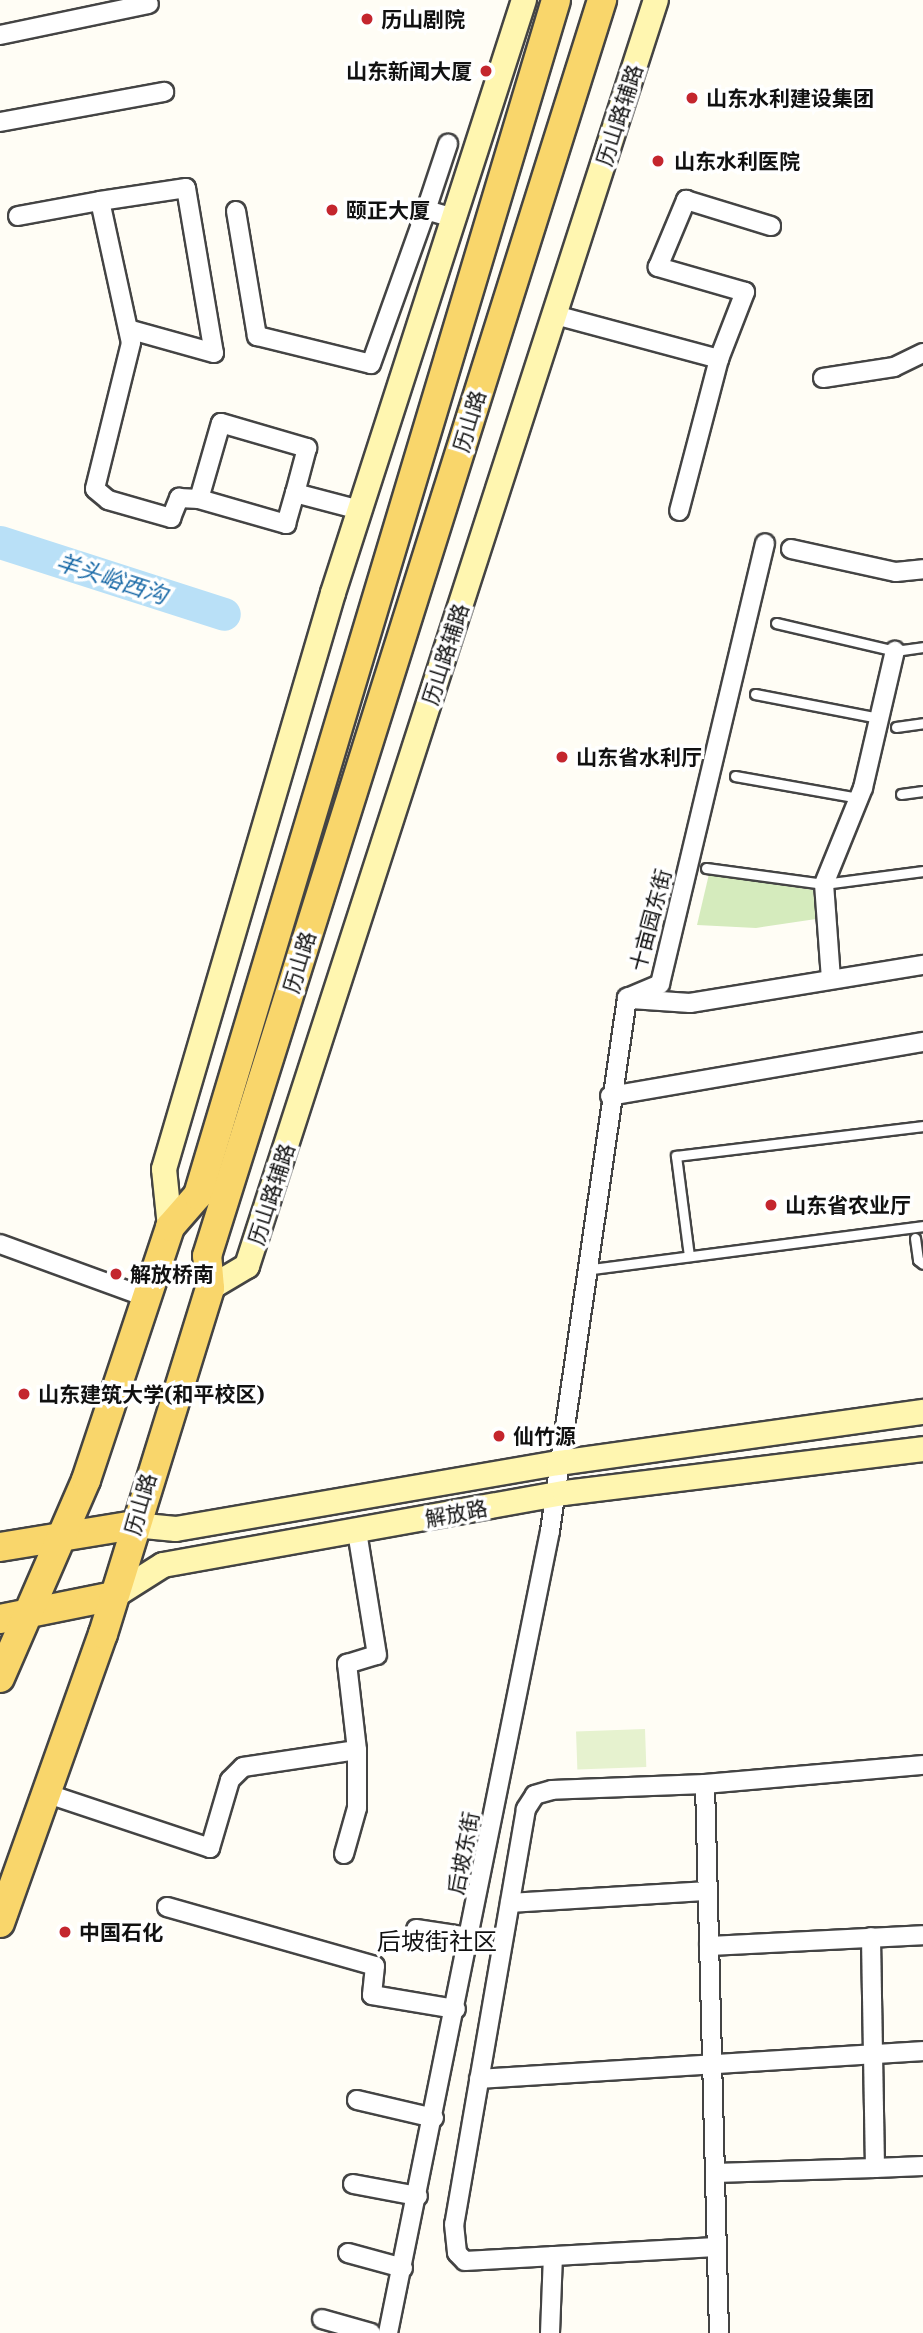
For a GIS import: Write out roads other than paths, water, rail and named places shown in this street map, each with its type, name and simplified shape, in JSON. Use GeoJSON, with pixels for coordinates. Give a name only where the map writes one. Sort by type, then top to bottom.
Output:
{"type":"FeatureCollection","features":[{"type":"Feature","properties":{"kind":"main road","name":"历山路"},"geometry":{"type":"LineString","coordinates":[[0,1678],[86,1480],[170,1227],[198,1195],[556,0]]}},
{"type":"Feature","properties":{"kind":"main road","name":"历山路"},"geometry":{"type":"LineString","coordinates":[[0,1923],[114,1597],[209,1288],[207,1256],[601,0]]}},
{"type":"Feature","properties":{"kind":"main road","name":"解放路"},"geometry":{"type":"LineString","coordinates":[[0,1547],[134,1525]]}},
{"type":"Feature","properties":{"kind":"main road","name":"解放路"},"geometry":{"type":"LineString","coordinates":[[0,1619],[28,1616],[114,1597]]}},
{"type":"Feature","properties":{"kind":"street"},"geometry":{"type":"LineString","coordinates":[[170,1227],[164,1170],[360,510],[524,0]]}},
{"type":"Feature","properties":{"kind":"street","name":"历山路辅路"},"geometry":{"type":"LineString","coordinates":[[209,1288],[247,1266],[656,0]]}},
{"type":"Feature","properties":{"kind":"street"},"geometry":{"type":"LineString","coordinates":[[0,35],[149,4]]}},
{"type":"Feature","properties":{"kind":"street"},"geometry":{"type":"LineString","coordinates":[[0,122],[164,92]]}},
{"type":"Feature","properties":{"kind":"street"},"geometry":{"type":"LineString","coordinates":[[236,211],[257,336],[372,364],[448,144]]}},
{"type":"Feature","properties":{"kind":"street"},"geometry":{"type":"LineString","coordinates":[[18,216],[186,188],[214,353],[128,329]]}},
{"type":"Feature","properties":{"kind":"street"},"geometry":{"type":"LineString","coordinates":[[679,511],[719,359],[745,292],[658,267],[686,200],[771,226]]}},
{"type":"Feature","properties":{"kind":"street"},"geometry":{"type":"LineString","coordinates":[[100,201],[131,343],[95,489],[108,500],[171,518],[179,498],[199,499],[286,524],[307,448],[221,423],[199,499]]}},
{"type":"Feature","properties":{"kind":"street"},"geometry":{"type":"LineString","coordinates":[[426,210],[454,218]]}},
{"type":"Feature","properties":{"kind":"street"},"geometry":{"type":"LineString","coordinates":[[555,315],[719,359]]}},
{"type":"Feature","properties":{"kind":"street"},"geometry":{"type":"LineString","coordinates":[[824,378],[894,367],[923,353]]}},
{"type":"Feature","properties":{"kind":"street"},"geometry":{"type":"LineString","coordinates":[[295,493],[360,510]]}},
{"type":"Feature","properties":{"kind":"street","name":"十亩园东街"},"geometry":{"type":"LineString","coordinates":[[559,1463],[610,1096],[627,998],[660,984],[765,543]]}},
{"type":"Feature","properties":{"kind":"street"},"geometry":{"type":"LineString","coordinates":[[791,549],[896,572],[923,569]]}},
{"type":"Feature","properties":{"kind":"street"},"geometry":{"type":"LineString","coordinates":[[831,979],[824,884],[858,798],[895,651]]}},
{"type":"Feature","properties":{"kind":"street"},"geometry":{"type":"LineString","coordinates":[[627,998],[690,1003],[923,965]]}},
{"type":"Feature","properties":{"kind":"street"},"geometry":{"type":"LineString","coordinates":[[610,1096],[923,1042]]}},
{"type":"Feature","properties":{"kind":"street"},"geometry":{"type":"LineString","coordinates":[[0,1244],[146,1297]]}},
{"type":"Feature","properties":{"kind":"street","name":"解放路"},"geometry":{"type":"LineString","coordinates":[[134,1525],[176,1528],[559,1463],[923,1412]]}},
{"type":"Feature","properties":{"kind":"street","name":"解放路"},"geometry":{"type":"LineString","coordinates":[[114,1597],[163,1565],[552,1495],[923,1449]]}},
{"type":"Feature","properties":{"kind":"street","name":"后坡东街"},"geometry":{"type":"LineString","coordinates":[[388,2333],[434,2118],[550,1531],[552,1495],[559,1463]]}},
{"type":"Feature","properties":{"kind":"street"},"geometry":{"type":"LineString","coordinates":[[344,1853],[357,1808],[357,1749],[347,1664],[377,1655],[357,1531]]}},
{"type":"Feature","properties":{"kind":"street"},"geometry":{"type":"LineString","coordinates":[[46,1793],[210,1849],[230,1780],[243,1767],[357,1749]]}},
{"type":"Feature","properties":{"kind":"street"},"geometry":{"type":"LineString","coordinates":[[716,2247],[465,2261],[457,2253],[454,2224],[526,1809],[535,1796],[552,1790],[705,1784],[923,1765]]}},
{"type":"Feature","properties":{"kind":"street"},"geometry":{"type":"LineString","coordinates":[[705,1784],[719,2333]]}},
{"type":"Feature","properties":{"kind":"street"},"geometry":{"type":"LineString","coordinates":[[510,1903],[708,1891]]}},
{"type":"Feature","properties":{"kind":"street"},"geometry":{"type":"LineString","coordinates":[[167,1907],[375,1966],[372,1995],[456,2009]]}},
{"type":"Feature","properties":{"kind":"street"},"geometry":{"type":"LineString","coordinates":[[416,1929],[470,1937]]}},
{"type":"Feature","properties":{"kind":"street"},"geometry":{"type":"LineString","coordinates":[[709,1946],[923,1935]]}},
{"type":"Feature","properties":{"kind":"street"},"geometry":{"type":"LineString","coordinates":[[871,1937],[876,2054],[875,2168]]}},
{"type":"Feature","properties":{"kind":"street"},"geometry":{"type":"LineString","coordinates":[[479,2079],[923,2051]]}},
{"type":"Feature","properties":{"kind":"street"},"geometry":{"type":"LineString","coordinates":[[357,2100],[434,2118]]}},
{"type":"Feature","properties":{"kind":"street"},"geometry":{"type":"LineString","coordinates":[[715,2172],[923,2166]]}},
{"type":"Feature","properties":{"kind":"street"},"geometry":{"type":"LineString","coordinates":[[353,2184],[418,2196]]}},
{"type":"Feature","properties":{"kind":"street"},"geometry":{"type":"LineString","coordinates":[[348,2253],[403,2268]]}},
{"type":"Feature","properties":{"kind":"street"},"geometry":{"type":"LineString","coordinates":[[551,2333],[553,2256]]}},
{"type":"Feature","properties":{"kind":"street"},"geometry":{"type":"LineString","coordinates":[[321,2319],[371,2333]]}},
{"type":"Feature","properties":{"kind":"lane"},"geometry":{"type":"LineString","coordinates":[[776,623],[895,651],[923,647]]}},
{"type":"Feature","properties":{"kind":"lane"},"geometry":{"type":"LineString","coordinates":[[755,694],[879,718]]}},
{"type":"Feature","properties":{"kind":"lane"},"geometry":{"type":"LineString","coordinates":[[896,727],[923,723]]}},
{"type":"Feature","properties":{"kind":"lane"},"geometry":{"type":"LineString","coordinates":[[735,776],[858,798]]}},
{"type":"Feature","properties":{"kind":"lane"},"geometry":{"type":"LineString","coordinates":[[901,794],[923,791]]}},
{"type":"Feature","properties":{"kind":"lane"},"geometry":{"type":"LineString","coordinates":[[706,868],[824,884],[923,871]]}},
{"type":"Feature","properties":{"kind":"lane"},"geometry":{"type":"LineString","coordinates":[[689,1256],[676,1156],[923,1126]]}},
{"type":"Feature","properties":{"kind":"lane"},"geometry":{"type":"LineString","coordinates":[[585,1270],[923,1226]]}},
{"type":"Feature","properties":{"kind":"lane"},"geometry":{"type":"LineString","coordinates":[[915,1238],[918,1260],[923,1264]]}},
{"type":"Feature","properties":{"kind":"waterway","name":"羊头峪西沟"},"geometry":{"type":"LineString","coordinates":[[0,542],[224,614]]}},
{"type":"Feature","properties":{"kind":"place","name":"历山剧院"},"geometry":{"type":"Point","coordinates":[367,19]}},
{"type":"Feature","properties":{"kind":"place","name":"山东新闻大厦"},"geometry":{"type":"Point","coordinates":[486,71]}},
{"type":"Feature","properties":{"kind":"place","name":"山东水利建设集团"},"geometry":{"type":"Point","coordinates":[692,98]}},
{"type":"Feature","properties":{"kind":"place","name":"山东水利医院"},"geometry":{"type":"Point","coordinates":[658,161]}},
{"type":"Feature","properties":{"kind":"place","name":"颐正大厦"},"geometry":{"type":"Point","coordinates":[332,210]}},
{"type":"Feature","properties":{"kind":"place","name":"山东省水利厅"},"geometry":{"type":"Point","coordinates":[562,757]}},
{"type":"Feature","properties":{"kind":"place","name":"山东省农业厅"},"geometry":{"type":"Point","coordinates":[771,1205]}},
{"type":"Feature","properties":{"kind":"place","name":"解放桥南"},"geometry":{"type":"Point","coordinates":[116,1274]}},
{"type":"Feature","properties":{"kind":"place","name":"山东建筑大学(和平校区)"},"geometry":{"type":"Point","coordinates":[24,1394]}},
{"type":"Feature","properties":{"kind":"place","name":"仙竹源"},"geometry":{"type":"Point","coordinates":[499,1436]}},
{"type":"Feature","properties":{"kind":"place","name":"中国石化"},"geometry":{"type":"Point","coordinates":[65,1932]}},
{"type":"Feature","properties":{"kind":"district","name":"后坡街社区"},"geometry":{"type":"Point","coordinates":[437,1941]}}]}
